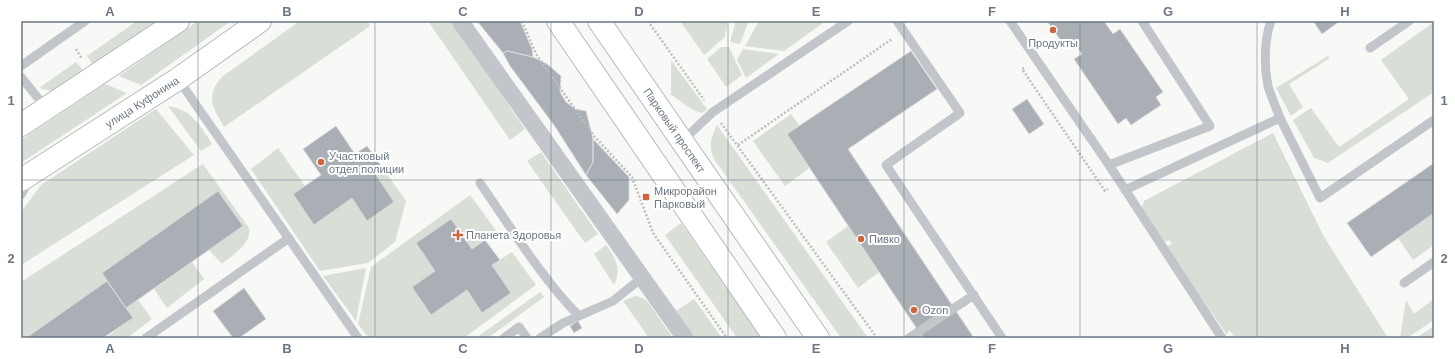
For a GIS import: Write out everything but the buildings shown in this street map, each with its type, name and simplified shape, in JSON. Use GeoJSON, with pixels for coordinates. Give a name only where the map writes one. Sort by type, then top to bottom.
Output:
{"type":"FeatureCollection","features":[{"type":"Feature","properties":{"kind":"main road"},"geometry":{"type":"LineString","coordinates":[[21,125],[178,21]]}},
{"type":"Feature","properties":{"kind":"main road","name":"улица Куфонина"},"geometry":{"type":"LineString","coordinates":[[27,176],[178,79],[260,21]]}},
{"type":"Feature","properties":{"kind":"main road"},"geometry":{"type":"LineString","coordinates":[[558,21],[775,338]]}},
{"type":"Feature","properties":{"kind":"main road","name":"Парковый проспект"},"geometry":{"type":"LineString","coordinates":[[599,21],[681,142],[818,338]]}},
{"type":"Feature","properties":{"kind":"street"},"geometry":{"type":"LineString","coordinates":[[460,21],[685,338]]}},
{"type":"Feature","properties":{"kind":"lane"},"geometry":{"type":"LineString","coordinates":[[21,66],[85,21]]}},
{"type":"Feature","properties":{"kind":"lane"},"geometry":{"type":"LineString","coordinates":[[681,142],[713,112],[848,21]]}},
{"type":"Feature","properties":{"kind":"lane"},"geometry":{"type":"LineString","coordinates":[[897,21],[960,113],[886,165],[1002,338]]}},
{"type":"Feature","properties":{"kind":"lane"},"geometry":{"type":"LineString","coordinates":[[1010,21],[1109,165],[1222,338]]}},
{"type":"Feature","properties":{"kind":"lane"},"geometry":{"type":"LineString","coordinates":[[1109,165],[1210,126],[1142,21]]}},
{"type":"Feature","properties":{"kind":"lane"},"geometry":{"type":"LineString","coordinates":[[1271,21],[1267,35],[1268,87],[1280,118],[1320,198],[1434,120]]}},
{"type":"Feature","properties":{"kind":"lane"},"geometry":{"type":"LineString","coordinates":[[1370,48],[1409,21]]}},
{"type":"Feature","properties":{"kind":"lane"},"geometry":{"type":"LineString","coordinates":[[21,77],[46,108]]}},
{"type":"Feature","properties":{"kind":"lane"},"geometry":{"type":"LineString","coordinates":[[178,79],[358,338]]}},
{"type":"Feature","properties":{"kind":"lane"},"geometry":{"type":"LineString","coordinates":[[1125,190],[1280,118]]}},
{"type":"Feature","properties":{"kind":"lane"},"geometry":{"type":"LineString","coordinates":[[21,195],[27,176]]}},
{"type":"Feature","properties":{"kind":"lane"},"geometry":{"type":"LineString","coordinates":[[480,183],[557,291],[579,316]]}},
{"type":"Feature","properties":{"kind":"lane"},"geometry":{"type":"LineString","coordinates":[[146,338],[289,238]]}},
{"type":"Feature","properties":{"kind":"lane"},"geometry":{"type":"LineString","coordinates":[[1404,283],[1434,262]]}},
{"type":"Feature","properties":{"kind":"lane"},"geometry":{"type":"LineString","coordinates":[[540,338],[563,323],[613,301],[643,278]]}},
{"type":"Feature","properties":{"kind":"lane"},"geometry":{"type":"LineString","coordinates":[[909,338],[974,295]]}},
{"type":"Feature","properties":{"kind":"lane"},"geometry":{"type":"LineString","coordinates":[[504,338],[519,327],[527,338]]}},
{"type":"Feature","properties":{"kind":"path"},"geometry":{"type":"LineString","coordinates":[[522,21],[536,54],[570,106],[594,136],[632,177],[653,233],[727,338]]}},
{"type":"Feature","properties":{"kind":"path"},"geometry":{"type":"LineString","coordinates":[[648,21],[877,338]]}},
{"type":"Feature","properties":{"kind":"path"},"geometry":{"type":"LineString","coordinates":[[738,145],[904,31]]}},
{"type":"Feature","properties":{"kind":"shaded area"},"geometry":{"type":"Polygon","coordinates":[[[137,21],[160,21],[93,65],[87,56],[137,21]]]}},
{"type":"Feature","properties":{"kind":"shaded area"},"geometry":{"type":"Polygon","coordinates":[[[198,21],[231,21],[141,85],[119,76],[198,21]]]}},
{"type":"Feature","properties":{"kind":"shaded area"},"geometry":{"type":"Polygon","coordinates":[[[300,21],[367,21],[370,26],[224,127],[216,113],[212,101],[212,95],[217,83],[223,76],[300,21]]]}},
{"type":"Feature","properties":{"kind":"shaded area"},"geometry":{"type":"Polygon","coordinates":[[[428,21],[451,21],[525,129],[510,140],[428,21]]]}},
{"type":"Feature","properties":{"kind":"shaded area"},"geometry":{"type":"Polygon","coordinates":[[[680,21],[728,21],[725,37],[704,55],[680,21]]]}},
{"type":"Feature","properties":{"kind":"shaded area"},"geometry":{"type":"Polygon","coordinates":[[[736,21],[749,21],[740,44],[730,42],[736,21]]]}},
{"type":"Feature","properties":{"kind":"shaded area"},"geometry":{"type":"Polygon","coordinates":[[[759,21],[776,21],[777,23],[780,21],[826,21],[784,51],[745,46],[759,21]]]}},
{"type":"Feature","properties":{"kind":"shaded area"},"geometry":{"type":"Polygon","coordinates":[[[1434,22],[1434,92],[1328,163],[1314,158],[1293,120],[1311,108],[1339,147],[1409,99],[1381,60],[1434,22]]]}},
{"type":"Feature","properties":{"kind":"shaded area"},"geometry":{"type":"Polygon","coordinates":[[[721,47],[729,47],[742,75],[726,87],[707,59],[721,47]]]}},
{"type":"Feature","properties":{"kind":"shaded area"},"geometry":{"type":"Polygon","coordinates":[[[743,49],[779,54],[746,78],[737,60],[743,49]]]}},
{"type":"Feature","properties":{"kind":"shaded area"},"geometry":{"type":"Polygon","coordinates":[[[1328,56],[1330,58],[1289,84],[1303,107],[1291,116],[1276,88],[1328,56]]]}},
{"type":"Feature","properties":{"kind":"shaded area"},"geometry":{"type":"Polygon","coordinates":[[[671,60],[707,109],[702,113],[689,108],[671,95],[671,60]]]}},
{"type":"Feature","properties":{"kind":"shaded area"},"geometry":{"type":"Polygon","coordinates":[[[76,62],[86,74],[56,92],[39,88],[76,62]]]}},
{"type":"Feature","properties":{"kind":"shaded area"},"geometry":{"type":"Polygon","coordinates":[[[105,84],[127,93],[21,163],[21,140],[105,84]]]}},
{"type":"Feature","properties":{"kind":"shaded area"},"geometry":{"type":"Polygon","coordinates":[[[168,106],[183,111],[194,119],[212,144],[201,151],[168,106]]]}},
{"type":"Feature","properties":{"kind":"shaded area"},"geometry":{"type":"Polygon","coordinates":[[[156,109],[194,155],[21,265],[21,212],[41,185],[156,109]]]}},
{"type":"Feature","properties":{"kind":"shaded area"},"geometry":{"type":"Polygon","coordinates":[[[791,114],[799,125],[787,134],[809,168],[785,186],[753,141],[791,114]]]}},
{"type":"Feature","properties":{"kind":"shaded area"},"geometry":{"type":"Polygon","coordinates":[[[717,125],[868,338],[841,338],[714,159],[711,150],[711,142],[717,125]]]}},
{"type":"Feature","properties":{"kind":"shaded area"},"geometry":{"type":"Polygon","coordinates":[[[1273,133],[1323,235],[1388,338],[1235,338],[1229,330],[1227,335],[1166,247],[1172,244],[1169,240],[1163,243],[1142,207],[1144,201],[1273,133]]]}},
{"type":"Feature","properties":{"kind":"shaded area"},"geometry":{"type":"Polygon","coordinates":[[[278,148],[305,186],[293,195],[314,225],[352,198],[367,221],[394,202],[376,175],[384,170],[406,201],[395,242],[368,263],[320,271],[251,169],[278,148]]]}},
{"type":"Feature","properties":{"kind":"shaded area"},"geometry":{"type":"Polygon","coordinates":[[[541,152],[598,234],[585,243],[527,161],[541,152]]]}},
{"type":"Feature","properties":{"kind":"shaded area"},"geometry":{"type":"Polygon","coordinates":[[[203,164],[249,228],[247,239],[240,249],[222,264],[209,250],[242,227],[218,191],[102,273],[107,281],[26,338],[21,338],[21,282],[203,164]]]}},
{"type":"Feature","properties":{"kind":"shaded area"},"geometry":{"type":"Polygon","coordinates":[[[470,195],[497,232],[412,287],[431,315],[467,290],[483,312],[511,293],[492,265],[512,252],[536,285],[464,338],[369,338],[358,324],[371,267],[470,195]]]}},
{"type":"Feature","properties":{"kind":"shaded area"},"geometry":{"type":"Polygon","coordinates":[[[1434,212],[1434,245],[1413,260],[1398,238],[1434,212]]]}},
{"type":"Feature","properties":{"kind":"shaded area"},"geometry":{"type":"Polygon","coordinates":[[[681,223],[761,338],[737,338],[665,235],[681,223]]]}},
{"type":"Feature","properties":{"kind":"shaded area"},"geometry":{"type":"Polygon","coordinates":[[[848,226],[879,272],[858,288],[826,242],[848,226]]]}},
{"type":"Feature","properties":{"kind":"shaded area"},"geometry":{"type":"Polygon","coordinates":[[[606,245],[613,255],[618,269],[618,274],[614,285],[594,254],[606,245]]]}},
{"type":"Feature","properties":{"kind":"shaded area"},"geometry":{"type":"Polygon","coordinates":[[[192,262],[204,279],[167,308],[154,289],[192,262]]]}},
{"type":"Feature","properties":{"kind":"shaded area"},"geometry":{"type":"Polygon","coordinates":[[[366,268],[356,321],[323,276],[366,268]]]}},
{"type":"Feature","properties":{"kind":"shaded area"},"geometry":{"type":"Polygon","coordinates":[[[540,292],[544,297],[488,338],[476,338],[540,292]]]}},
{"type":"Feature","properties":{"kind":"shaded area"},"geometry":{"type":"Polygon","coordinates":[[[635,296],[643,298],[648,302],[673,338],[649,338],[623,301],[635,296]]]}},
{"type":"Feature","properties":{"kind":"shaded area"},"geometry":{"type":"Polygon","coordinates":[[[694,299],[722,338],[695,338],[676,311],[694,299]]]}},
{"type":"Feature","properties":{"kind":"shaded area"},"geometry":{"type":"Polygon","coordinates":[[[1434,299],[1434,320],[1407,338],[1400,338],[1406,300],[1414,314],[1434,299]]]}},
{"type":"Feature","properties":{"kind":"shaded area"},"geometry":{"type":"Polygon","coordinates":[[[138,300],[152,319],[127,338],[106,338],[132,318],[126,308],[138,300]]]}},
{"type":"Feature","properties":{"kind":"shaded area"},"geometry":{"type":"Polygon","coordinates":[[[1434,326],[1434,338],[1416,338],[1434,326]]]}},
{"type":"Feature","properties":{"kind":"place","name":"Продукты"},"geometry":{"type":"Point","coordinates":[1053,30]}},
{"type":"Feature","properties":{"kind":"place","name":"Участковый отдел полиции"},"geometry":{"type":"Point","coordinates":[321,162]}},
{"type":"Feature","properties":{"kind":"place","name":"Микрорайон Парковый"},"geometry":{"type":"Point","coordinates":[646,197]}},
{"type":"Feature","properties":{"kind":"place","name":"Планета Здоровья"},"geometry":{"type":"Point","coordinates":[458,235]}},
{"type":"Feature","properties":{"kind":"place","name":"Пивко"},"geometry":{"type":"Point","coordinates":[861,239]}},
{"type":"Feature","properties":{"kind":"place","name":"Ozon"},"geometry":{"type":"Point","coordinates":[914,310]}}]}
